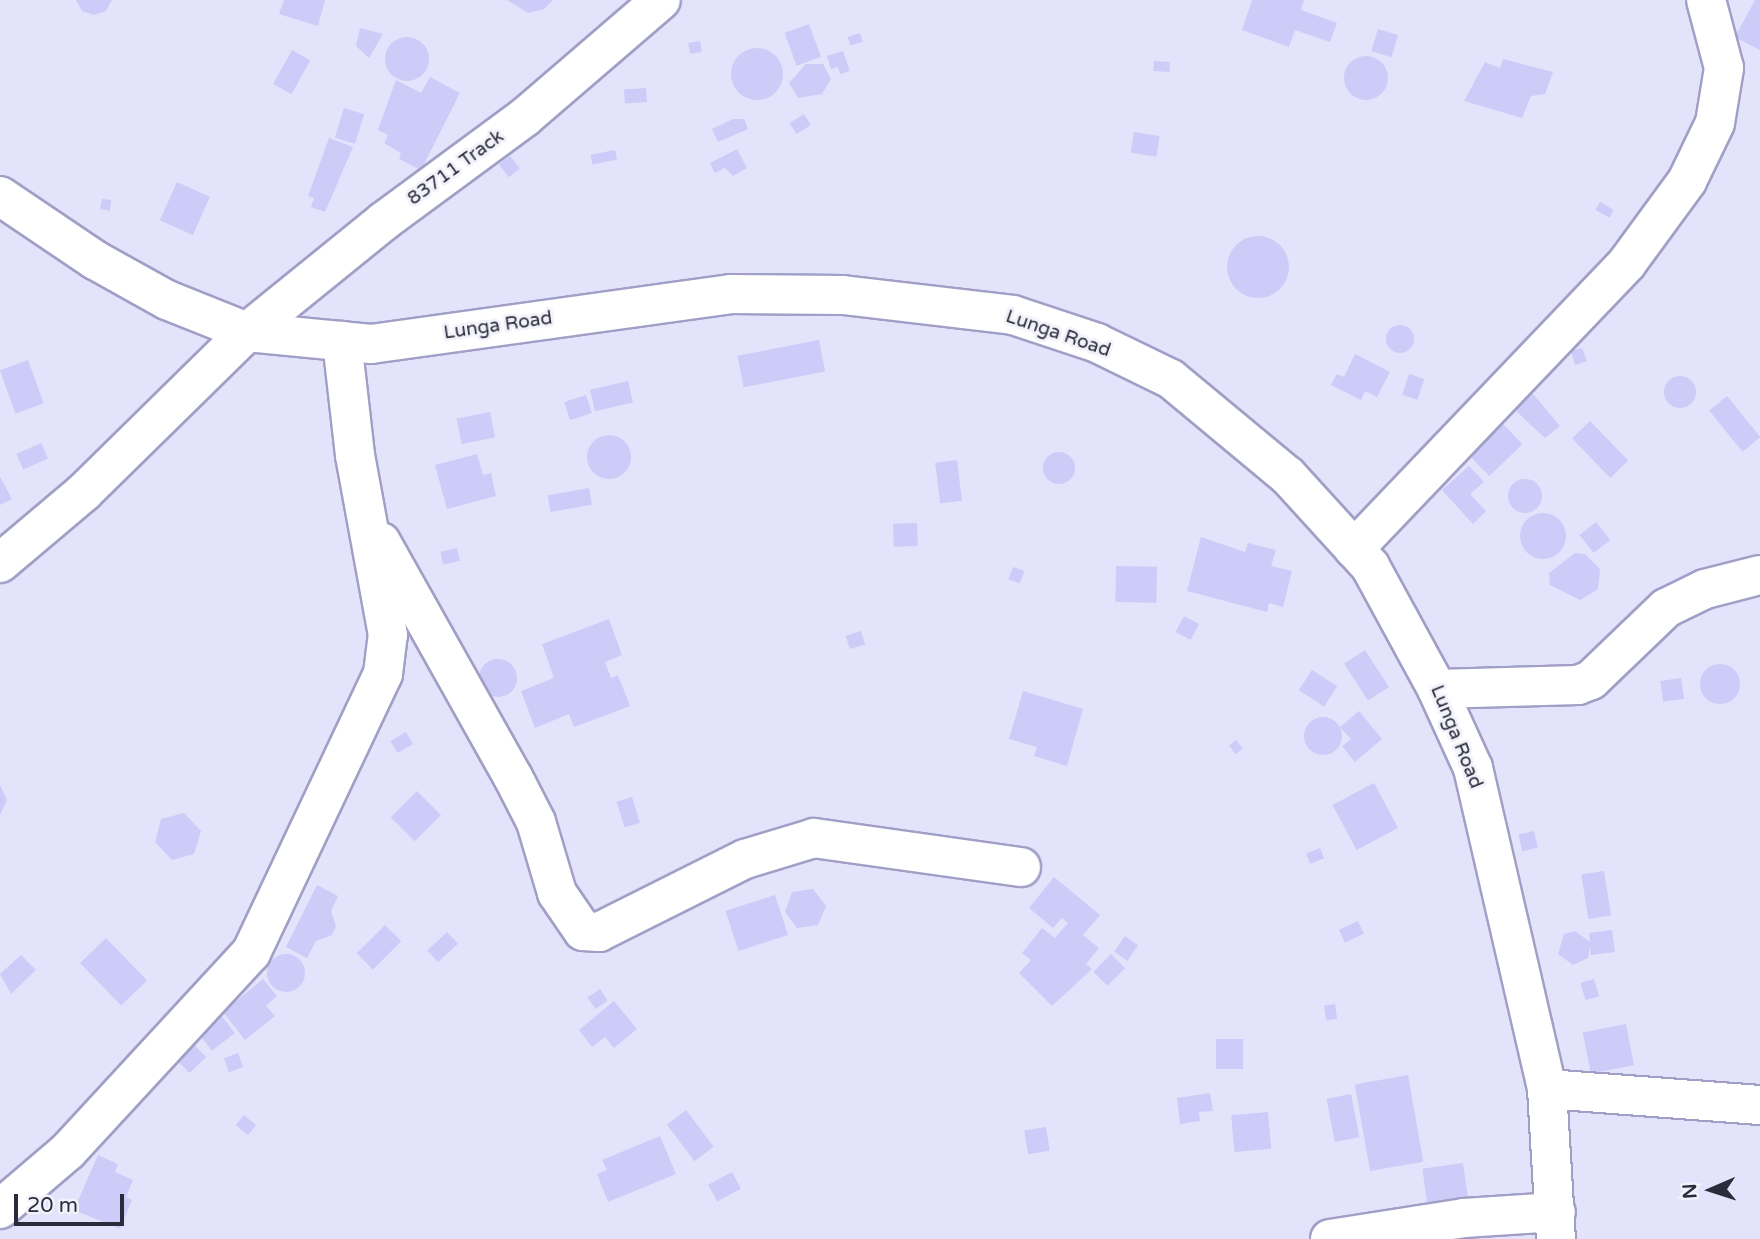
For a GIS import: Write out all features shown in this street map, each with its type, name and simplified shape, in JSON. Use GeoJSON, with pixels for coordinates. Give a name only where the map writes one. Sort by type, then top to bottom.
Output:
{"type":"FeatureCollection","features":[{"type":"Feature","properties":{"kind":"street","name":"83711 Track"},"geometry":{"type":"LineString","coordinates":[[0,563],[84,492],[247,332],[384,221],[526,117],[661,0]]}},
{"type":"Feature","properties":{"kind":"street"},"geometry":{"type":"LineString","coordinates":[[1354,549],[1627,263],[1687,181],[1715,123],[1724,68],[1706,0]]}},
{"type":"Feature","properties":{"kind":"street","name":"Lunga Road"},"geometry":{"type":"LineString","coordinates":[[0,196],[95,260],[167,300],[247,332],[371,344],[731,294],[843,295],[1013,315],[1097,343],[1171,379],[1288,476],[1370,566],[1437,689],[1472,768],[1546,1089],[1556,1225]]}},
{"type":"Feature","properties":{"kind":"street"},"geometry":{"type":"LineString","coordinates":[[0,1209],[68,1152],[251,953],[285,890],[383,674],[388,635],[366,518],[342,341]]}},
{"type":"Feature","properties":{"kind":"street"},"geometry":{"type":"LineString","coordinates":[[366,518],[513,776],[536,822],[557,893],[583,931],[599,932],[745,859],[814,838],[1021,867]]}},
{"type":"Feature","properties":{"kind":"street"},"geometry":{"type":"LineString","coordinates":[[1437,689],[1578,685],[1591,680],[1666,608],[1704,589],[1760,575]]}},
{"type":"Feature","properties":{"kind":"street"},"geometry":{"type":"LineString","coordinates":[[1546,1089],[1760,1105]]}},
{"type":"Feature","properties":{"kind":"street"},"geometry":{"type":"LineString","coordinates":[[1330,1239],[1464,1218],[1556,1225]]}},
{"type":"Feature","properties":{"kind":"building"},"geometry":{"type":"Polygon","coordinates":[[[76,0],[112,0],[106,11],[94,15],[82,11],[76,0]]]}},
{"type":"Feature","properties":{"kind":"building"},"geometry":{"type":"Polygon","coordinates":[[[284,0],[325,0],[318,26],[279,14],[284,0]]]}},
{"type":"Feature","properties":{"kind":"building"},"geometry":{"type":"Polygon","coordinates":[[[507,0],[553,0],[544,9],[528,13],[507,0]]]}},
{"type":"Feature","properties":{"kind":"building"},"geometry":{"type":"Polygon","coordinates":[[[1252,0],[1304,0],[1301,10],[1337,23],[1330,42],[1295,30],[1289,47],[1242,30],[1252,0]]]}},
{"type":"Feature","properties":{"kind":"building"},"geometry":{"type":"Polygon","coordinates":[[[1755,0],[1760,0],[1760,50],[1735,37],[1755,0]]]}},
{"type":"Feature","properties":{"kind":"building"},"geometry":{"type":"Polygon","coordinates":[[[809,24],[821,57],[797,66],[785,33],[809,24]]]}},
{"type":"Feature","properties":{"kind":"building"},"geometry":{"type":"Polygon","coordinates":[[[360,28],[383,34],[369,58],[356,46],[360,28]]]}},
{"type":"Feature","properties":{"kind":"building"},"geometry":{"type":"Polygon","coordinates":[[[1378,29],[1398,35],[1391,57],[1371,51],[1378,29]]]}},
{"type":"Feature","properties":{"kind":"building"},"geometry":{"type":"Polygon","coordinates":[[[860,33],[863,42],[850,46],[848,37],[860,33]]]}},
{"type":"Feature","properties":{"kind":"building"},"geometry":{"type":"Polygon","coordinates":[[[407,37],[423,43],[429,59],[423,75],[407,81],[391,75],[385,59],[391,43],[407,37]]]}},
{"type":"Feature","properties":{"kind":"building"},"geometry":{"type":"Polygon","coordinates":[[[700,41],[702,52],[690,54],[688,43],[700,41]]]}},
{"type":"Feature","properties":{"kind":"building"},"geometry":{"type":"Polygon","coordinates":[[[757,48],[776,55],[783,74],[776,93],[757,100],[738,93],[731,74],[738,55],[757,48]]]}},
{"type":"Feature","properties":{"kind":"building"},"geometry":{"type":"Polygon","coordinates":[[[292,50],[310,60],[291,94],[273,84],[292,50]]]}},
{"type":"Feature","properties":{"kind":"building"},"geometry":{"type":"Polygon","coordinates":[[[843,51],[850,71],[840,74],[838,67],[831,69],[827,56],[843,51]]]}},
{"type":"Feature","properties":{"kind":"building"},"geometry":{"type":"Polygon","coordinates":[[[1366,56],[1381,63],[1388,78],[1381,93],[1366,100],[1351,93],[1344,78],[1351,63],[1366,56]]]}},
{"type":"Feature","properties":{"kind":"building"},"geometry":{"type":"Polygon","coordinates":[[[1503,59],[1553,72],[1545,94],[1531,96],[1522,118],[1464,101],[1485,62],[1500,68],[1503,59]]]}},
{"type":"Feature","properties":{"kind":"building"},"geometry":{"type":"Polygon","coordinates":[[[1154,61],[1170,62],[1169,72],[1153,71],[1154,61]]]}},
{"type":"Feature","properties":{"kind":"building"},"geometry":{"type":"Polygon","coordinates":[[[806,64],[823,64],[831,79],[822,94],[798,98],[789,83],[806,64]]]}},
{"type":"Feature","properties":{"kind":"building"},"geometry":{"type":"Polygon","coordinates":[[[430,77],[460,93],[421,170],[399,159],[401,153],[384,143],[388,135],[378,130],[396,80],[421,93],[430,77]]]}},
{"type":"Feature","properties":{"kind":"building"},"geometry":{"type":"Polygon","coordinates":[[[646,88],[647,102],[625,104],[624,90],[646,88]]]}},
{"type":"Feature","properties":{"kind":"building"},"geometry":{"type":"Polygon","coordinates":[[[344,108],[364,114],[355,144],[335,138],[344,108]]]}},
{"type":"Feature","properties":{"kind":"building"},"geometry":{"type":"Polygon","coordinates":[[[804,114],[811,125],[796,134],[790,123],[804,114]]]}},
{"type":"Feature","properties":{"kind":"building"},"geometry":{"type":"Polygon","coordinates":[[[733,119],[744,119],[748,129],[718,142],[712,129],[733,119]]]}},
{"type":"Feature","properties":{"kind":"building"},"geometry":{"type":"Polygon","coordinates":[[[1134,132],[1160,136],[1156,157],[1131,153],[1134,132]]]}},
{"type":"Feature","properties":{"kind":"building"},"geometry":{"type":"Polygon","coordinates":[[[329,138],[353,147],[325,212],[311,207],[314,198],[308,196],[329,138]]]}},
{"type":"Feature","properties":{"kind":"building"},"geometry":{"type":"Polygon","coordinates":[[[737,149],[747,168],[733,176],[725,168],[715,173],[710,163],[737,149]]]}},
{"type":"Feature","properties":{"kind":"building"},"geometry":{"type":"Polygon","coordinates":[[[615,150],[617,160],[592,165],[590,155],[615,150]]]}},
{"type":"Feature","properties":{"kind":"building"},"geometry":{"type":"Polygon","coordinates":[[[510,156],[520,169],[509,177],[499,165],[510,156]]]}},
{"type":"Feature","properties":{"kind":"building"},"geometry":{"type":"Polygon","coordinates":[[[177,182],[210,197],[193,235],[160,220],[177,182]]]}},
{"type":"Feature","properties":{"kind":"building"},"geometry":{"type":"Polygon","coordinates":[[[102,199],[111,200],[110,211],[100,209],[102,199]]]}},
{"type":"Feature","properties":{"kind":"building"},"geometry":{"type":"Polygon","coordinates":[[[1600,202],[1614,210],[1609,218],[1596,210],[1600,202]]]}},
{"type":"Feature","properties":{"kind":"building"},"geometry":{"type":"Polygon","coordinates":[[[1258,236],[1280,245],[1289,267],[1280,289],[1258,298],[1236,289],[1227,267],[1236,245],[1258,236]]]}},
{"type":"Feature","properties":{"kind":"building"},"geometry":{"type":"Polygon","coordinates":[[[1400,325],[1410,329],[1414,339],[1410,349],[1400,353],[1390,349],[1386,339],[1390,329],[1400,325]]]}},
{"type":"Feature","properties":{"kind":"building"},"geometry":{"type":"Polygon","coordinates":[[[819,340],[825,371],[744,387],[738,356],[819,340]]]}},
{"type":"Feature","properties":{"kind":"building"},"geometry":{"type":"Polygon","coordinates":[[[1582,348],[1587,361],[1575,365],[1571,351],[1582,348]]]}},
{"type":"Feature","properties":{"kind":"building"},"geometry":{"type":"Polygon","coordinates":[[[1355,354],[1390,372],[1377,397],[1365,391],[1361,400],[1331,385],[1337,374],[1344,377],[1355,354]]]}},
{"type":"Feature","properties":{"kind":"building"},"geometry":{"type":"Polygon","coordinates":[[[28,360],[44,403],[16,413],[0,370],[28,360]]]}},
{"type":"Feature","properties":{"kind":"building"},"geometry":{"type":"Polygon","coordinates":[[[1409,374],[1424,379],[1417,400],[1402,395],[1409,374]]]}},
{"type":"Feature","properties":{"kind":"building"},"geometry":{"type":"Polygon","coordinates":[[[1680,376],[1691,381],[1696,392],[1691,403],[1680,408],[1669,403],[1664,392],[1669,381],[1680,376]]]}},
{"type":"Feature","properties":{"kind":"building"},"geometry":{"type":"Polygon","coordinates":[[[628,381],[633,402],[595,411],[590,390],[628,381]]]}},
{"type":"Feature","properties":{"kind":"building"},"geometry":{"type":"Polygon","coordinates":[[[1533,394],[1560,426],[1545,438],[1515,410],[1533,394]]]}},
{"type":"Feature","properties":{"kind":"building"},"geometry":{"type":"Polygon","coordinates":[[[586,395],[592,413],[570,420],[564,402],[586,395]]]}},
{"type":"Feature","properties":{"kind":"building"},"geometry":{"type":"Polygon","coordinates":[[[1727,396],[1760,437],[1742,452],[1709,410],[1727,396]]]}},
{"type":"Feature","properties":{"kind":"building"},"geometry":{"type":"Polygon","coordinates":[[[490,412],[495,438],[462,444],[457,418],[490,412]]]}},
{"type":"Feature","properties":{"kind":"building"},"geometry":{"type":"Polygon","coordinates":[[[1590,421],[1628,461],[1610,478],[1572,438],[1590,421]]]}},
{"type":"Feature","properties":{"kind":"building"},"geometry":{"type":"Polygon","coordinates":[[[1503,424],[1522,444],[1489,476],[1470,456],[1503,424]]]}},
{"type":"Feature","properties":{"kind":"building"},"geometry":{"type":"Polygon","coordinates":[[[609,435],[618,436],[625,441],[630,448],[630,466],[625,473],[618,478],[609,479],[600,478],[593,473],[588,466],[587,457],[588,448],[593,441],[600,436],[609,435]]]}},
{"type":"Feature","properties":{"kind":"building"},"geometry":{"type":"Polygon","coordinates":[[[41,443],[48,459],[23,470],[16,454],[41,443]]]}},
{"type":"Feature","properties":{"kind":"building"},"geometry":{"type":"Polygon","coordinates":[[[1059,452],[1070,457],[1075,468],[1070,479],[1059,484],[1048,479],[1043,468],[1048,457],[1059,452]]]}},
{"type":"Feature","properties":{"kind":"building"},"geometry":{"type":"Polygon","coordinates":[[[477,454],[483,475],[491,473],[496,496],[447,509],[435,465],[477,454]]]}},
{"type":"Feature","properties":{"kind":"building"},"geometry":{"type":"Polygon","coordinates":[[[957,460],[962,501],[940,503],[935,463],[957,460]]]}},
{"type":"Feature","properties":{"kind":"building"},"geometry":{"type":"Polygon","coordinates":[[[1469,466],[1484,482],[1470,494],[1486,511],[1473,524],[1442,490],[1469,466]]]}},
{"type":"Feature","properties":{"kind":"building"},"geometry":{"type":"Polygon","coordinates":[[[0,477],[12,499],[0,505],[0,477]]]}},
{"type":"Feature","properties":{"kind":"building"},"geometry":{"type":"Polygon","coordinates":[[[1525,479],[1537,484],[1542,496],[1537,508],[1525,513],[1513,508],[1508,496],[1513,484],[1525,479]]]}},
{"type":"Feature","properties":{"kind":"building"},"geometry":{"type":"Polygon","coordinates":[[[589,488],[592,505],[551,512],[548,495],[589,488]]]}},
{"type":"Feature","properties":{"kind":"building"},"geometry":{"type":"Polygon","coordinates":[[[1543,513],[1559,520],[1566,536],[1559,552],[1543,559],[1527,552],[1520,536],[1527,520],[1543,513]]]}},
{"type":"Feature","properties":{"kind":"building"},"geometry":{"type":"Polygon","coordinates":[[[1596,522],[1610,540],[1594,553],[1579,535],[1596,522]]]}},
{"type":"Feature","properties":{"kind":"building"},"geometry":{"type":"Polygon","coordinates":[[[917,523],[918,546],[894,547],[893,524],[917,523]]]}},
{"type":"Feature","properties":{"kind":"building"},"geometry":{"type":"Polygon","coordinates":[[[1201,537],[1245,552],[1248,543],[1276,550],[1271,566],[1292,571],[1283,607],[1269,603],[1267,612],[1187,591],[1201,537]]]}},
{"type":"Feature","properties":{"kind":"building"},"geometry":{"type":"Polygon","coordinates":[[[457,548],[460,561],[443,564],[440,552],[457,548]]]}},
{"type":"Feature","properties":{"kind":"building"},"geometry":{"type":"Polygon","coordinates":[[[1575,553],[1585,554],[1600,569],[1598,589],[1580,600],[1550,585],[1549,573],[1575,553]]]}},
{"type":"Feature","properties":{"kind":"building"},"geometry":{"type":"Polygon","coordinates":[[[1116,566],[1157,567],[1156,603],[1115,602],[1116,566]]]}},
{"type":"Feature","properties":{"kind":"building"},"geometry":{"type":"Polygon","coordinates":[[[1013,567],[1024,571],[1020,583],[1009,579],[1013,567]]]}},
{"type":"Feature","properties":{"kind":"building"},"geometry":{"type":"Polygon","coordinates":[[[1184,616],[1199,624],[1191,640],[1176,632],[1184,616]]]}},
{"type":"Feature","properties":{"kind":"building"},"geometry":{"type":"Polygon","coordinates":[[[609,619],[622,655],[605,662],[611,678],[618,675],[630,706],[574,727],[569,714],[535,728],[521,691],[554,678],[542,644],[609,619]]]}},
{"type":"Feature","properties":{"kind":"building"},"geometry":{"type":"Polygon","coordinates":[[[861,631],[865,644],[850,649],[846,636],[861,631]]]}},
{"type":"Feature","properties":{"kind":"building"},"geometry":{"type":"Polygon","coordinates":[[[1365,650],[1389,687],[1368,701],[1344,664],[1365,650]]]}},
{"type":"Feature","properties":{"kind":"building"},"geometry":{"type":"Polygon","coordinates":[[[498,659],[511,665],[517,678],[511,691],[498,697],[485,691],[479,678],[485,665],[498,659]]]}},
{"type":"Feature","properties":{"kind":"building"},"geometry":{"type":"Polygon","coordinates":[[[1720,664],[1728,665],[1734,670],[1739,676],[1739,692],[1734,698],[1728,703],[1720,704],[1712,703],[1706,698],[1701,692],[1700,684],[1701,676],[1706,670],[1712,665],[1720,664]]]}},
{"type":"Feature","properties":{"kind":"building"},"geometry":{"type":"Polygon","coordinates":[[[1312,670],[1337,686],[1324,706],[1299,690],[1312,670]]]}},
{"type":"Feature","properties":{"kind":"building"},"geometry":{"type":"Polygon","coordinates":[[[1681,678],[1684,699],[1663,702],[1660,681],[1681,678]]]}},
{"type":"Feature","properties":{"kind":"building"},"geometry":{"type":"Polygon","coordinates":[[[1023,691],[1083,709],[1067,766],[1034,756],[1037,747],[1009,739],[1023,691]]]}},
{"type":"Feature","properties":{"kind":"building"},"geometry":{"type":"Polygon","coordinates":[[[1359,711],[1382,739],[1355,762],[1342,746],[1351,739],[1340,727],[1359,711]]]}},
{"type":"Feature","properties":{"kind":"building"},"geometry":{"type":"Polygon","coordinates":[[[1323,717],[1336,723],[1342,736],[1336,749],[1323,755],[1310,749],[1304,736],[1310,723],[1323,717]]]}},
{"type":"Feature","properties":{"kind":"building"},"geometry":{"type":"Polygon","coordinates":[[[406,732],[413,744],[397,753],[390,741],[406,732]]]}},
{"type":"Feature","properties":{"kind":"building"},"geometry":{"type":"Polygon","coordinates":[[[1236,740],[1243,749],[1236,754],[1229,746],[1236,740]]]}},
{"type":"Feature","properties":{"kind":"building"},"geometry":{"type":"Polygon","coordinates":[[[1374,783],[1398,828],[1356,850],[1333,805],[1374,783]]]}},
{"type":"Feature","properties":{"kind":"building"},"geometry":{"type":"Polygon","coordinates":[[[0,785],[7,800],[0,815],[0,785]]]}},
{"type":"Feature","properties":{"kind":"building"},"geometry":{"type":"Polygon","coordinates":[[[417,791],[441,815],[415,841],[391,817],[417,791]]]}},
{"type":"Feature","properties":{"kind":"building"},"geometry":{"type":"Polygon","coordinates":[[[632,797],[640,823],[625,827],[617,802],[632,797]]]}},
{"type":"Feature","properties":{"kind":"building"},"geometry":{"type":"Polygon","coordinates":[[[184,813],[201,831],[194,854],[172,860],[155,842],[161,819],[184,813]]]}},
{"type":"Feature","properties":{"kind":"building"},"geometry":{"type":"Polygon","coordinates":[[[1534,831],[1538,848],[1522,851],[1518,835],[1534,831]]]}},
{"type":"Feature","properties":{"kind":"building"},"geometry":{"type":"Polygon","coordinates":[[[1320,848],[1324,858],[1310,864],[1306,854],[1320,848]]]}},
{"type":"Feature","properties":{"kind":"building"},"geometry":{"type":"Polygon","coordinates":[[[1604,871],[1611,915],[1588,919],[1581,875],[1604,871]]]}},
{"type":"Feature","properties":{"kind":"building"},"geometry":{"type":"Polygon","coordinates":[[[1054,877],[1100,915],[1083,935],[1099,948],[1086,964],[1092,969],[1052,1006],[1019,973],[1031,960],[1022,953],[1042,928],[1055,938],[1068,923],[1062,918],[1053,928],[1029,908],[1054,877]]]}},
{"type":"Feature","properties":{"kind":"building"},"geometry":{"type":"Polygon","coordinates":[[[317,885],[338,896],[331,911],[336,926],[332,935],[316,941],[307,958],[286,947],[317,885]]]}},
{"type":"Feature","properties":{"kind":"building"},"geometry":{"type":"Polygon","coordinates":[[[813,889],[826,906],[818,925],[797,928],[785,912],[792,892],[813,889]]]}},
{"type":"Feature","properties":{"kind":"building"},"geometry":{"type":"Polygon","coordinates":[[[775,895],[788,935],[739,951],[726,911],[775,895]]]}},
{"type":"Feature","properties":{"kind":"building"},"geometry":{"type":"Polygon","coordinates":[[[1358,921],[1364,934],[1345,943],[1339,930],[1358,921]]]}},
{"type":"Feature","properties":{"kind":"building"},"geometry":{"type":"Polygon","coordinates":[[[385,925],[401,941],[373,970],[357,953],[385,925]]]}},
{"type":"Feature","properties":{"kind":"building"},"geometry":{"type":"Polygon","coordinates":[[[1612,930],[1615,952],[1591,955],[1590,946],[1588,958],[1573,965],[1558,954],[1564,934],[1575,931],[1590,942],[1589,933],[1612,930]]]}},
{"type":"Feature","properties":{"kind":"building"},"geometry":{"type":"Polygon","coordinates":[[[447,932],[458,944],[438,962],[427,950],[447,932]]]}},
{"type":"Feature","properties":{"kind":"building"},"geometry":{"type":"Polygon","coordinates":[[[1125,936],[1138,945],[1127,961],[1114,952],[1125,936]]]}},
{"type":"Feature","properties":{"kind":"building"},"geometry":{"type":"Polygon","coordinates":[[[106,938],[147,980],[121,1005],[80,963],[106,938]]]}},
{"type":"Feature","properties":{"kind":"building"},"geometry":{"type":"Polygon","coordinates":[[[286,954],[299,960],[305,973],[299,986],[286,992],[273,986],[267,973],[273,960],[286,954]]]}},
{"type":"Feature","properties":{"kind":"building"},"geometry":{"type":"Polygon","coordinates":[[[1111,954],[1125,968],[1107,986],[1093,972],[1111,954]]]}},
{"type":"Feature","properties":{"kind":"building"},"geometry":{"type":"Polygon","coordinates":[[[21,955],[36,970],[11,994],[0,974],[21,955]]]}},
{"type":"Feature","properties":{"kind":"building"},"geometry":{"type":"Polygon","coordinates":[[[263,979],[277,996],[266,1006],[275,1016],[245,1040],[223,1012],[263,979]]]}},
{"type":"Feature","properties":{"kind":"building"},"geometry":{"type":"Polygon","coordinates":[[[1594,979],[1599,996],[1586,1000],[1581,983],[1594,979]]]}},
{"type":"Feature","properties":{"kind":"building"},"geometry":{"type":"Polygon","coordinates":[[[600,989],[608,1001],[595,1009],[588,997],[600,989]]]}},
{"type":"Feature","properties":{"kind":"building"},"geometry":{"type":"Polygon","coordinates":[[[614,1001],[637,1029],[614,1048],[605,1037],[592,1047],[579,1030],[614,1001]]]}},
{"type":"Feature","properties":{"kind":"building"},"geometry":{"type":"Polygon","coordinates":[[[1335,1004],[1337,1019],[1326,1020],[1324,1006],[1335,1004]]]}},
{"type":"Feature","properties":{"kind":"building"},"geometry":{"type":"Polygon","coordinates":[[[220,1014],[235,1033],[212,1051],[197,1032],[220,1014]]]}},
{"type":"Feature","properties":{"kind":"building"},"geometry":{"type":"Polygon","coordinates":[[[1626,1024],[1634,1065],[1591,1074],[1583,1032],[1626,1024]]]}},
{"type":"Feature","properties":{"kind":"building"},"geometry":{"type":"Polygon","coordinates":[[[189,1039],[206,1057],[189,1073],[172,1055],[189,1039]]]}},
{"type":"Feature","properties":{"kind":"building"},"geometry":{"type":"Polygon","coordinates":[[[1216,1039],[1243,1039],[1243,1069],[1216,1069],[1216,1039]]]}},
{"type":"Feature","properties":{"kind":"building"},"geometry":{"type":"Polygon","coordinates":[[[238,1053],[243,1067],[229,1072],[224,1058],[238,1053]]]}},
{"type":"Feature","properties":{"kind":"building"},"geometry":{"type":"Polygon","coordinates":[[[1408,1075],[1423,1162],[1370,1171],[1355,1084],[1408,1075]]]}},
{"type":"Feature","properties":{"kind":"building"},"geometry":{"type":"Polygon","coordinates":[[[1210,1093],[1213,1111],[1199,1112],[1200,1121],[1180,1124],[1177,1098],[1210,1093]]]}},
{"type":"Feature","properties":{"kind":"building"},"geometry":{"type":"Polygon","coordinates":[[[1351,1094],[1359,1137],[1335,1142],[1326,1099],[1351,1094]]]}},
{"type":"Feature","properties":{"kind":"building"},"geometry":{"type":"Polygon","coordinates":[[[686,1110],[714,1147],[695,1161],[667,1124],[686,1110]]]}},
{"type":"Feature","properties":{"kind":"building"},"geometry":{"type":"Polygon","coordinates":[[[1268,1112],[1271,1149],[1234,1152],[1231,1115],[1268,1112]]]}},
{"type":"Feature","properties":{"kind":"building"},"geometry":{"type":"Polygon","coordinates":[[[244,1115],[256,1125],[248,1135],[236,1125],[244,1115]]]}},
{"type":"Feature","properties":{"kind":"building"},"geometry":{"type":"Polygon","coordinates":[[[1046,1127],[1050,1151],[1028,1154],[1024,1130],[1046,1127]]]}},
{"type":"Feature","properties":{"kind":"building"},"geometry":{"type":"Polygon","coordinates":[[[660,1136],[676,1174],[608,1202],[597,1174],[607,1170],[602,1160],[660,1136]]]}},
{"type":"Feature","properties":{"kind":"building"},"geometry":{"type":"Polygon","coordinates":[[[98,1155],[118,1164],[115,1172],[133,1180],[126,1197],[132,1200],[120,1229],[74,1210],[98,1155]]]}},
{"type":"Feature","properties":{"kind":"building"},"geometry":{"type":"Polygon","coordinates":[[[1463,1163],[1468,1200],[1428,1205],[1422,1169],[1463,1163]]]}},
{"type":"Feature","properties":{"kind":"building"},"geometry":{"type":"Polygon","coordinates":[[[732,1172],[741,1189],[717,1201],[708,1185],[732,1172]]]}}]}
